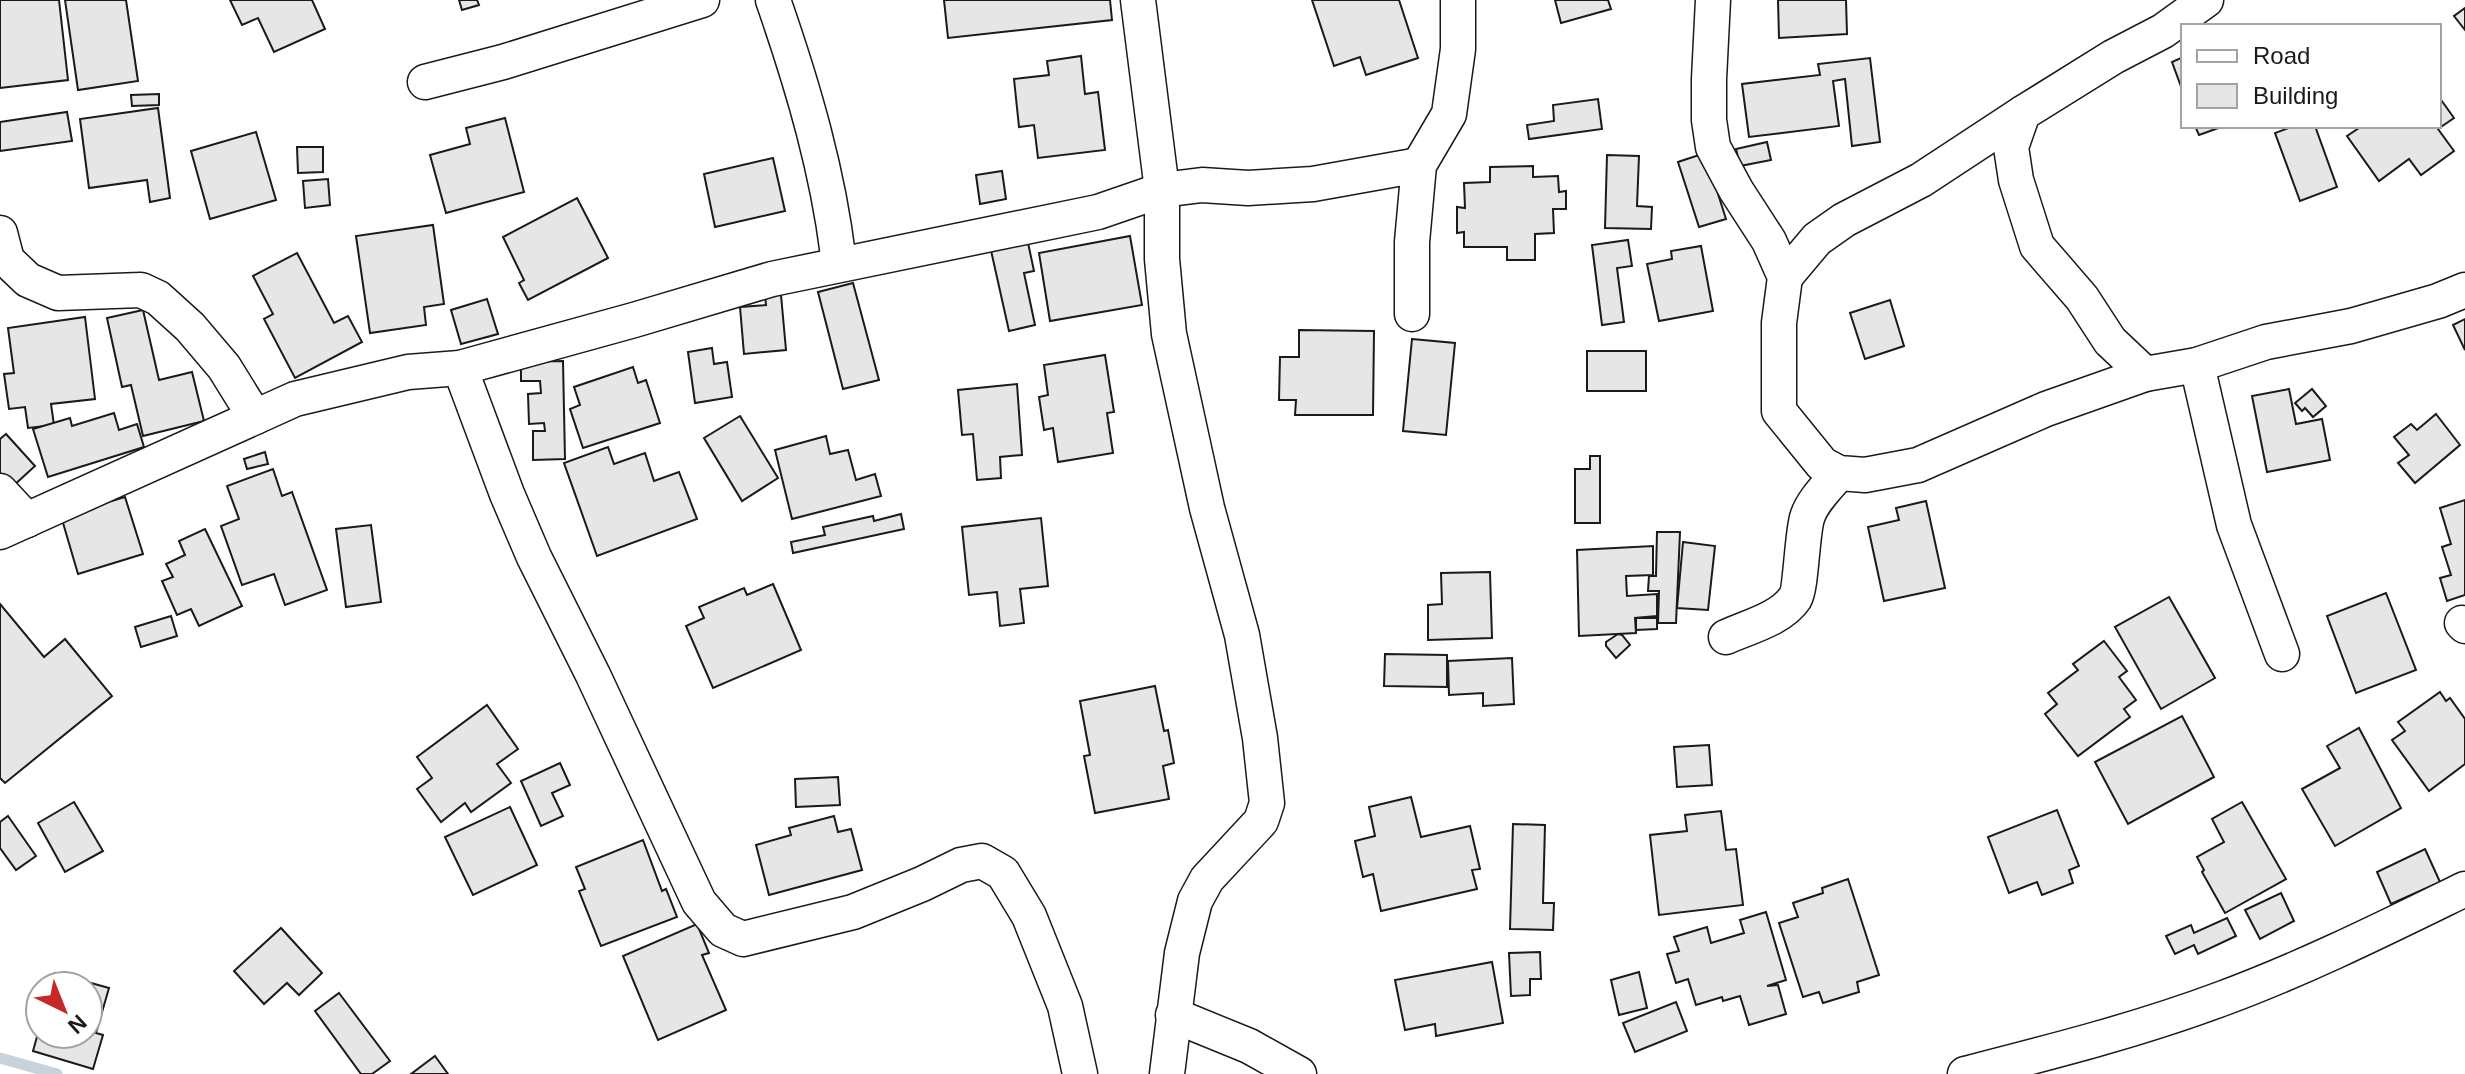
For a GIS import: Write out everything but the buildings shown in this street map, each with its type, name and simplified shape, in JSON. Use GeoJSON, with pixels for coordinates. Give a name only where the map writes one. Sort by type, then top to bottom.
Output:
{"type":"FeatureCollection","features":[{"type":"Feature","properties":{"kind":"street"},"geometry":{"type":"LineString","coordinates":[[425,82],[503,62],[702,0]]}},
{"type":"Feature","properties":{"kind":"street"},"geometry":{"type":"LineString","coordinates":[[773,0],[793,57],[833,207],[839,264]]}},
{"type":"Feature","properties":{"kind":"street"},"geometry":{"type":"LineString","coordinates":[[1138,0],[1162,190],[1162,259],[1169,334],[1207,508],[1242,635],[1260,738],[1267,803],[1261,821],[1207,879],[1195,901],[1182,953],[1167,1074]]}},
{"type":"Feature","properties":{"kind":"street"},"geometry":{"type":"LineString","coordinates":[[1412,314],[1412,242],[1419,165],[1449,114],[1458,49],[1458,0]]}},
{"type":"Feature","properties":{"kind":"street"},"geometry":{"type":"LineString","coordinates":[[1713,0],[1709,92],[1713,147],[1769,241],[1785,277],[1779,323],[1779,411],[1822,464],[1839,473],[1865,475],[1918,465],[2046,409],[2145,374],[2197,365],[2266,342],[2351,326],[2465,290]]}},
{"type":"Feature","properties":{"kind":"street"},"geometry":{"type":"LineString","coordinates":[[1785,277],[1817,239],[1844,220],[1921,180],[2113,57],[2163,31],[2206,0]]}},
{"type":"Feature","properties":{"kind":"street"},"geometry":{"type":"LineString","coordinates":[[2023,113],[2011,147],[2016,180],[2037,246],[2082,298],[2110,341],[2145,374]]}},
{"type":"Feature","properties":{"kind":"street"},"geometry":{"type":"LineString","coordinates":[[0,491],[14,526],[295,399],[393,375],[460,368],[772,279],[1098,212],[1162,190],[1202,185],[1248,188],[1313,184],[1419,165]]}},
{"type":"Feature","properties":{"kind":"street"},"geometry":{"type":"LineString","coordinates":[[0,233],[7,260],[28,280],[58,293],[141,290],[158,298],[190,327],[224,367],[255,417]]}},
{"type":"Feature","properties":{"kind":"street"},"geometry":{"type":"LineString","coordinates":[[2197,365],[2234,525],[2282,654]]}},
{"type":"Feature","properties":{"kind":"street"},"geometry":{"type":"LineString","coordinates":[[460,368],[534,557],[699,902],[723,930],[743,939],[853,912],[961,865],[982,861],[1003,873],[1029,916],[1065,1006],[1080,1074]]}},
{"type":"Feature","properties":{"kind":"street"},"geometry":{"type":"LineString","coordinates":[[1726,637],[1776,614],[1796,597],[1807,515],[1839,473]]}},
{"type":"Feature","properties":{"kind":"street"},"geometry":{"type":"LineString","coordinates":[[1965,1074],[2090,1042],[2221,999],[2348,945],[2465,889]]}},
{"type":"Feature","properties":{"kind":"street"},"geometry":{"type":"LineString","coordinates":[[1173,1015],[1249,1046],[1299,1074]]}},
{"type":"Feature","properties":{"kind":"waterway"},"geometry":{"type":"LineString","coordinates":[[0,1058],[57,1074]]}}]}
